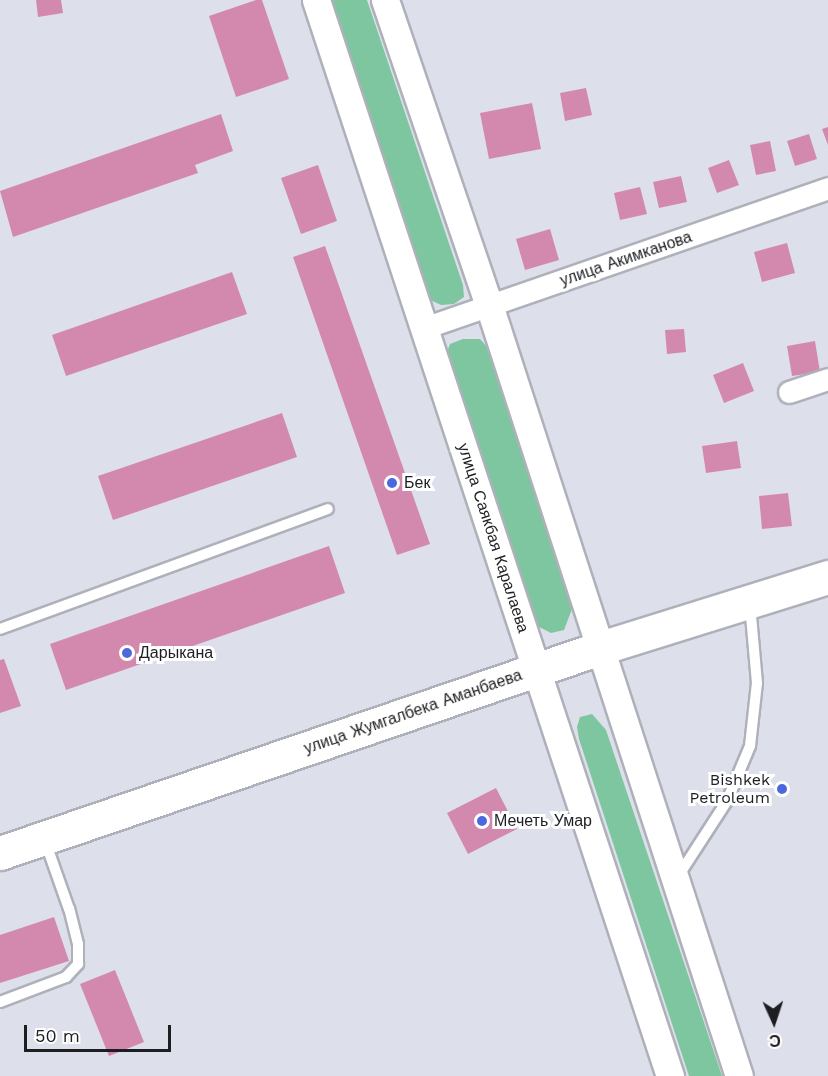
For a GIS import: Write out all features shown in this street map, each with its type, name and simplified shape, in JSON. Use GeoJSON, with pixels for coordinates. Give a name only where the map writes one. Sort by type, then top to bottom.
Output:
{"type":"FeatureCollection","features":[{"type":"Feature","properties":{"kind":"main road","name":"улица Жумгалбека Аманбаева"},"geometry":{"type":"LineString","coordinates":[[0,853],[600,648],[828,576]]}},
{"type":"Feature","properties":{"kind":"street","name":"улица Саякбая Каралаева"},"geometry":{"type":"LineString","coordinates":[[315,0],[670,1076]]}},
{"type":"Feature","properties":{"kind":"street"},"geometry":{"type":"LineString","coordinates":[[385,0],[490,308],[739,1076]]}},
{"type":"Feature","properties":{"kind":"street","name":"улица Акимканова"},"geometry":{"type":"LineString","coordinates":[[424,328],[490,308],[828,188]]}},
{"type":"Feature","properties":{"kind":"street"},"geometry":{"type":"LineString","coordinates":[[789,392],[828,379]]}},
{"type":"Feature","properties":{"kind":"lane"},"geometry":{"type":"LineString","coordinates":[[0,629],[328,509]]}},
{"type":"Feature","properties":{"kind":"lane"},"geometry":{"type":"LineString","coordinates":[[676,881],[727,801],[750,746],[757,683],[749,601]]}},
{"type":"Feature","properties":{"kind":"lane"},"geometry":{"type":"LineString","coordinates":[[0,1002],[66,977],[78,964],[78,944],[71,917],[44,838]]}},
{"type":"Feature","properties":{"kind":"green space"},"geometry":{"type":"Polygon","coordinates":[[[328,0],[367,0],[463,285],[464,297],[454,304],[441,305],[426,298],[328,0]]]}},
{"type":"Feature","properties":{"kind":"green space"},"geometry":{"type":"Polygon","coordinates":[[[463,339],[480,339],[489,349],[572,609],[564,630],[551,633],[531,623],[447,352],[450,344],[463,339]]]}},
{"type":"Feature","properties":{"kind":"green space"},"geometry":{"type":"Polygon","coordinates":[[[592,714],[606,730],[722,1076],[689,1076],[579,739],[577,727],[580,717],[592,714]]]}},
{"type":"Feature","properties":{"kind":"building"},"geometry":{"type":"Polygon","coordinates":[[[36,0],[61,0],[63,13],[38,17],[36,0]]]}},
{"type":"Feature","properties":{"kind":"building"},"geometry":{"type":"Polygon","coordinates":[[[262,0],[289,79],[236,97],[209,16],[262,0]]]}},
{"type":"Feature","properties":{"kind":"building"},"geometry":{"type":"Polygon","coordinates":[[[586,88],[592,115],[565,121],[560,93],[586,88]]]}},
{"type":"Feature","properties":{"kind":"building"},"geometry":{"type":"Polygon","coordinates":[[[532,103],[541,149],[489,159],[480,113],[532,103]]]}},
{"type":"Feature","properties":{"kind":"building"},"geometry":{"type":"Polygon","coordinates":[[[221,114],[233,151],[195,165],[198,173],[13,237],[0,191],[221,114]]]}},
{"type":"Feature","properties":{"kind":"building"},"geometry":{"type":"Polygon","coordinates":[[[828,127],[828,145],[822,129],[828,127]]]}},
{"type":"Feature","properties":{"kind":"building"},"geometry":{"type":"Polygon","coordinates":[[[809,134],[817,159],[795,166],[787,141],[809,134]]]}},
{"type":"Feature","properties":{"kind":"building"},"geometry":{"type":"Polygon","coordinates":[[[770,141],[776,171],[756,175],[750,145],[770,141]]]}},
{"type":"Feature","properties":{"kind":"building"},"geometry":{"type":"Polygon","coordinates":[[[729,160],[739,185],[717,193],[708,168],[729,160]]]}},
{"type":"Feature","properties":{"kind":"building"},"geometry":{"type":"Polygon","coordinates":[[[318,165],[337,221],[301,234],[281,178],[318,165]]]}},
{"type":"Feature","properties":{"kind":"building"},"geometry":{"type":"Polygon","coordinates":[[[681,176],[687,202],[659,208],[653,182],[681,176]]]}},
{"type":"Feature","properties":{"kind":"building"},"geometry":{"type":"Polygon","coordinates":[[[640,187],[647,214],[620,220],[614,193],[640,187]]]}},
{"type":"Feature","properties":{"kind":"building"},"geometry":{"type":"Polygon","coordinates":[[[550,229],[559,260],[525,270],[516,239],[550,229]]]}},
{"type":"Feature","properties":{"kind":"building"},"geometry":{"type":"Polygon","coordinates":[[[787,243],[795,273],[762,282],[754,252],[787,243]]]}},
{"type":"Feature","properties":{"kind":"building"},"geometry":{"type":"Polygon","coordinates":[[[325,246],[430,544],[397,555],[293,257],[325,246]]]}},
{"type":"Feature","properties":{"kind":"building"},"geometry":{"type":"Polygon","coordinates":[[[232,272],[247,314],[66,376],[52,335],[232,272]]]}},
{"type":"Feature","properties":{"kind":"building"},"geometry":{"type":"Polygon","coordinates":[[[684,329],[686,352],[667,354],[665,330],[684,329]]]}},
{"type":"Feature","properties":{"kind":"building"},"geometry":{"type":"Polygon","coordinates":[[[815,341],[820,372],[792,376],[787,346],[815,341]]]}},
{"type":"Feature","properties":{"kind":"building"},"geometry":{"type":"Polygon","coordinates":[[[743,363],[754,391],[724,403],[713,375],[743,363]]]}},
{"type":"Feature","properties":{"kind":"building"},"geometry":{"type":"Polygon","coordinates":[[[282,413],[297,457],[113,520],[98,476],[282,413]]]}},
{"type":"Feature","properties":{"kind":"building"},"geometry":{"type":"Polygon","coordinates":[[[737,441],[741,468],[706,473],[702,446],[737,441]]]}},
{"type":"Feature","properties":{"kind":"building"},"geometry":{"type":"Polygon","coordinates":[[[788,493],[792,526],[762,529],[759,496],[788,493]]]}},
{"type":"Feature","properties":{"kind":"building"},"geometry":{"type":"Polygon","coordinates":[[[329,546],[345,593],[66,690],[50,644],[329,546]]]}},
{"type":"Feature","properties":{"kind":"building"},"geometry":{"type":"Polygon","coordinates":[[[4,659],[21,706],[0,713],[0,660],[4,659]]]}},
{"type":"Feature","properties":{"kind":"building","name":"Мечеть Умар"},"geometry":{"type":"Polygon","coordinates":[[[496,788],[517,829],[468,854],[447,813],[496,788]]]}},
{"type":"Feature","properties":{"kind":"building"},"geometry":{"type":"Polygon","coordinates":[[[54,917],[69,961],[0,983],[0,935],[54,917]]]}},
{"type":"Feature","properties":{"kind":"building"},"geometry":{"type":"Polygon","coordinates":[[[115,970],[144,1042],[109,1056],[80,984],[115,970]]]}},
{"type":"Feature","properties":{"kind":"place","name":"Бек"},"geometry":{"type":"Point","coordinates":[392,483]}},
{"type":"Feature","properties":{"kind":"place","name":"Дарыкана"},"geometry":{"type":"Point","coordinates":[127,653]}},
{"type":"Feature","properties":{"kind":"place","name":"Bishkek Petroleum"},"geometry":{"type":"Point","coordinates":[782,789]}},
{"type":"Feature","properties":{"kind":"place","name":"Мечеть Умар"},"geometry":{"type":"Point","coordinates":[482,821]}}]}
